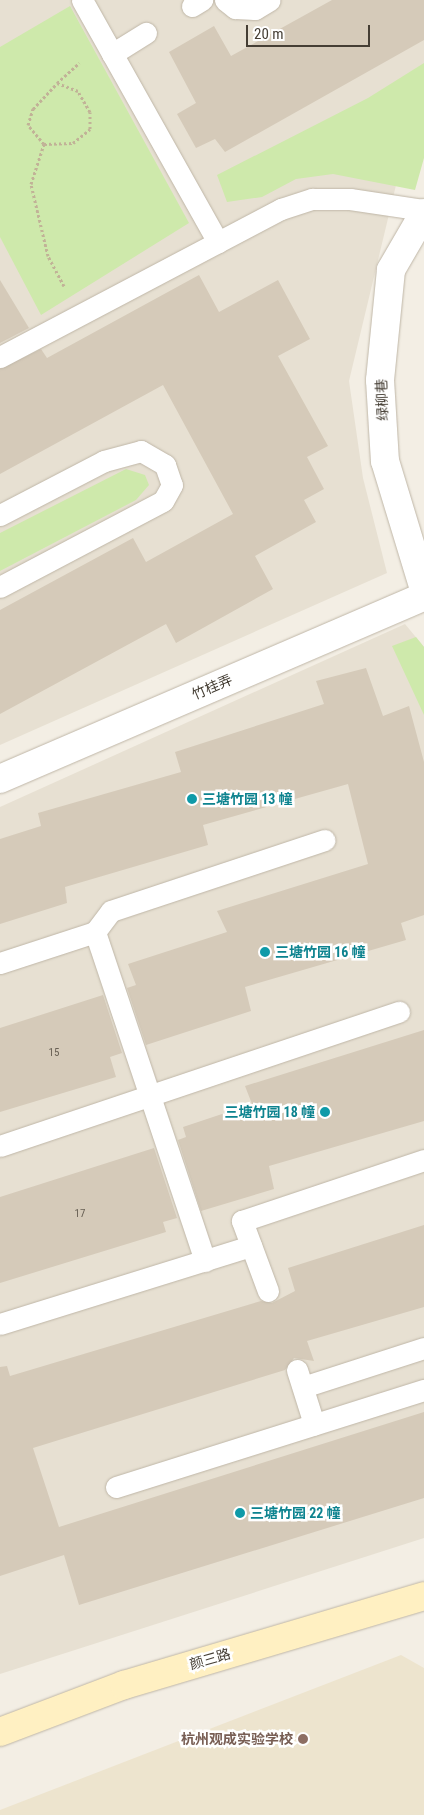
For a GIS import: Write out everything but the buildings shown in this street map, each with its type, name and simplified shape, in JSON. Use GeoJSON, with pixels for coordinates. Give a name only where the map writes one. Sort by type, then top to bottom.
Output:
{"type":"FeatureCollection","features":[{"type":"Feature","properties":{"kind":"street","name":"绿柳巷"},"geometry":{"type":"LineString","coordinates":[[424,212],[391,270],[380,380],[385,461],[424,589]]}},
{"type":"Feature","properties":{"kind":"street","name":"竹桂弄"},"geometry":{"type":"LineString","coordinates":[[0,779],[424,596]]}},
{"type":"Feature","properties":{"kind":"street","name":"颜三路"},"geometry":{"type":"LineString","coordinates":[[0,1732],[124,1685],[424,1596]]}},
{"type":"Feature","properties":{"kind":"lane"},"geometry":{"type":"LineString","coordinates":[[82,0],[218,242]]}},
{"type":"Feature","properties":{"kind":"lane"},"geometry":{"type":"LineString","coordinates":[[225,0],[235,8],[255,9],[270,0]]}},
{"type":"Feature","properties":{"kind":"lane"},"geometry":{"type":"LineString","coordinates":[[112,54],[146,34]]}},
{"type":"Feature","properties":{"kind":"lane"},"geometry":{"type":"LineString","coordinates":[[0,357],[281,209],[312,199],[350,199],[424,212]]}},
{"type":"Feature","properties":{"kind":"lane"},"geometry":{"type":"LineString","coordinates":[[0,516],[104,461],[141,451],[165,464],[172,485],[163,501],[0,587]]}},
{"type":"Feature","properties":{"kind":"lane"},"geometry":{"type":"LineString","coordinates":[[0,963],[95,932],[111,911],[324,840]]}},
{"type":"Feature","properties":{"kind":"lane"},"geometry":{"type":"LineString","coordinates":[[95,932],[206,1261]]}},
{"type":"Feature","properties":{"kind":"lane"},"geometry":{"type":"LineString","coordinates":[[0,1146],[399,1012]]}},
{"type":"Feature","properties":{"kind":"lane"},"geometry":{"type":"LineString","coordinates":[[268,1291],[242,1222],[424,1160]]}},
{"type":"Feature","properties":{"kind":"lane"},"geometry":{"type":"LineString","coordinates":[[0,1324],[251,1246]]}},
{"type":"Feature","properties":{"kind":"lane"},"geometry":{"type":"LineString","coordinates":[[314,1424],[300,1378],[424,1348]]}},
{"type":"Feature","properties":{"kind":"lane"},"geometry":{"type":"LineString","coordinates":[[116,1487],[424,1390]]}},
{"type":"Feature","properties":{"kind":"path"},"geometry":{"type":"LineString","coordinates":[[44,144],[28,125],[32,109],[76,64],[112,54]]}},
{"type":"Feature","properties":{"kind":"path"},"geometry":{"type":"LineString","coordinates":[[44,144],[73,143],[90,129],[90,112],[78,91],[57,83]]}},
{"type":"Feature","properties":{"kind":"path"},"geometry":{"type":"LineString","coordinates":[[44,144],[31,184],[37,222],[48,256],[80,315]]}},
{"type":"Feature","properties":{"kind":"shaded area"},"geometry":{"type":"Polygon","coordinates":[[[0,0],[424,0],[424,135],[403,156],[349,381],[363,478],[387,573],[0,745],[0,0]]]}},
{"type":"Feature","properties":{"kind":"shaded area"},"geometry":{"type":"Polygon","coordinates":[[[405,624],[424,647],[424,1538],[0,1674],[0,807],[405,624]]]}},
{"type":"Feature","properties":{"kind":"shaded area","name":"杭州观成实验学校"},"geometry":{"type":"Polygon","coordinates":[[[401,1655],[424,1668],[424,1815],[0,1815],[0,1810],[401,1655]]]}},
{"type":"Feature","properties":{"kind":"green space"},"geometry":{"type":"Polygon","coordinates":[[[70,6],[189,223],[41,315],[0,237],[0,47],[70,6]]]}},
{"type":"Feature","properties":{"kind":"green space"},"geometry":{"type":"Polygon","coordinates":[[[424,63],[424,158],[415,190],[333,174],[296,179],[262,197],[227,202],[217,175],[368,98],[424,63]]]}},
{"type":"Feature","properties":{"kind":"green space"},"geometry":{"type":"Polygon","coordinates":[[[126,469],[145,475],[149,485],[136,500],[0,571],[0,533],[126,469]]]}},
{"type":"Feature","properties":{"kind":"green space"},"geometry":{"type":"Polygon","coordinates":[[[416,637],[424,647],[424,715],[392,646],[416,637]]]}},
{"type":"Feature","properties":{"kind":"place","name":"三塘竹园 13 幢"},"geometry":{"type":"Point","coordinates":[192,799]}},
{"type":"Feature","properties":{"kind":"place","name":"三塘竹园 16 幢"},"geometry":{"type":"Point","coordinates":[265,952]}},
{"type":"Feature","properties":{"kind":"place","name":"三塘竹园 18 幢"},"geometry":{"type":"Point","coordinates":[325,1112]}},
{"type":"Feature","properties":{"kind":"place","name":"三塘竹园 22 幢"},"geometry":{"type":"Point","coordinates":[240,1513]}},
{"type":"Feature","properties":{"kind":"place","name":"杭州观成实验学校"},"geometry":{"type":"Point","coordinates":[303,1739]}}]}
